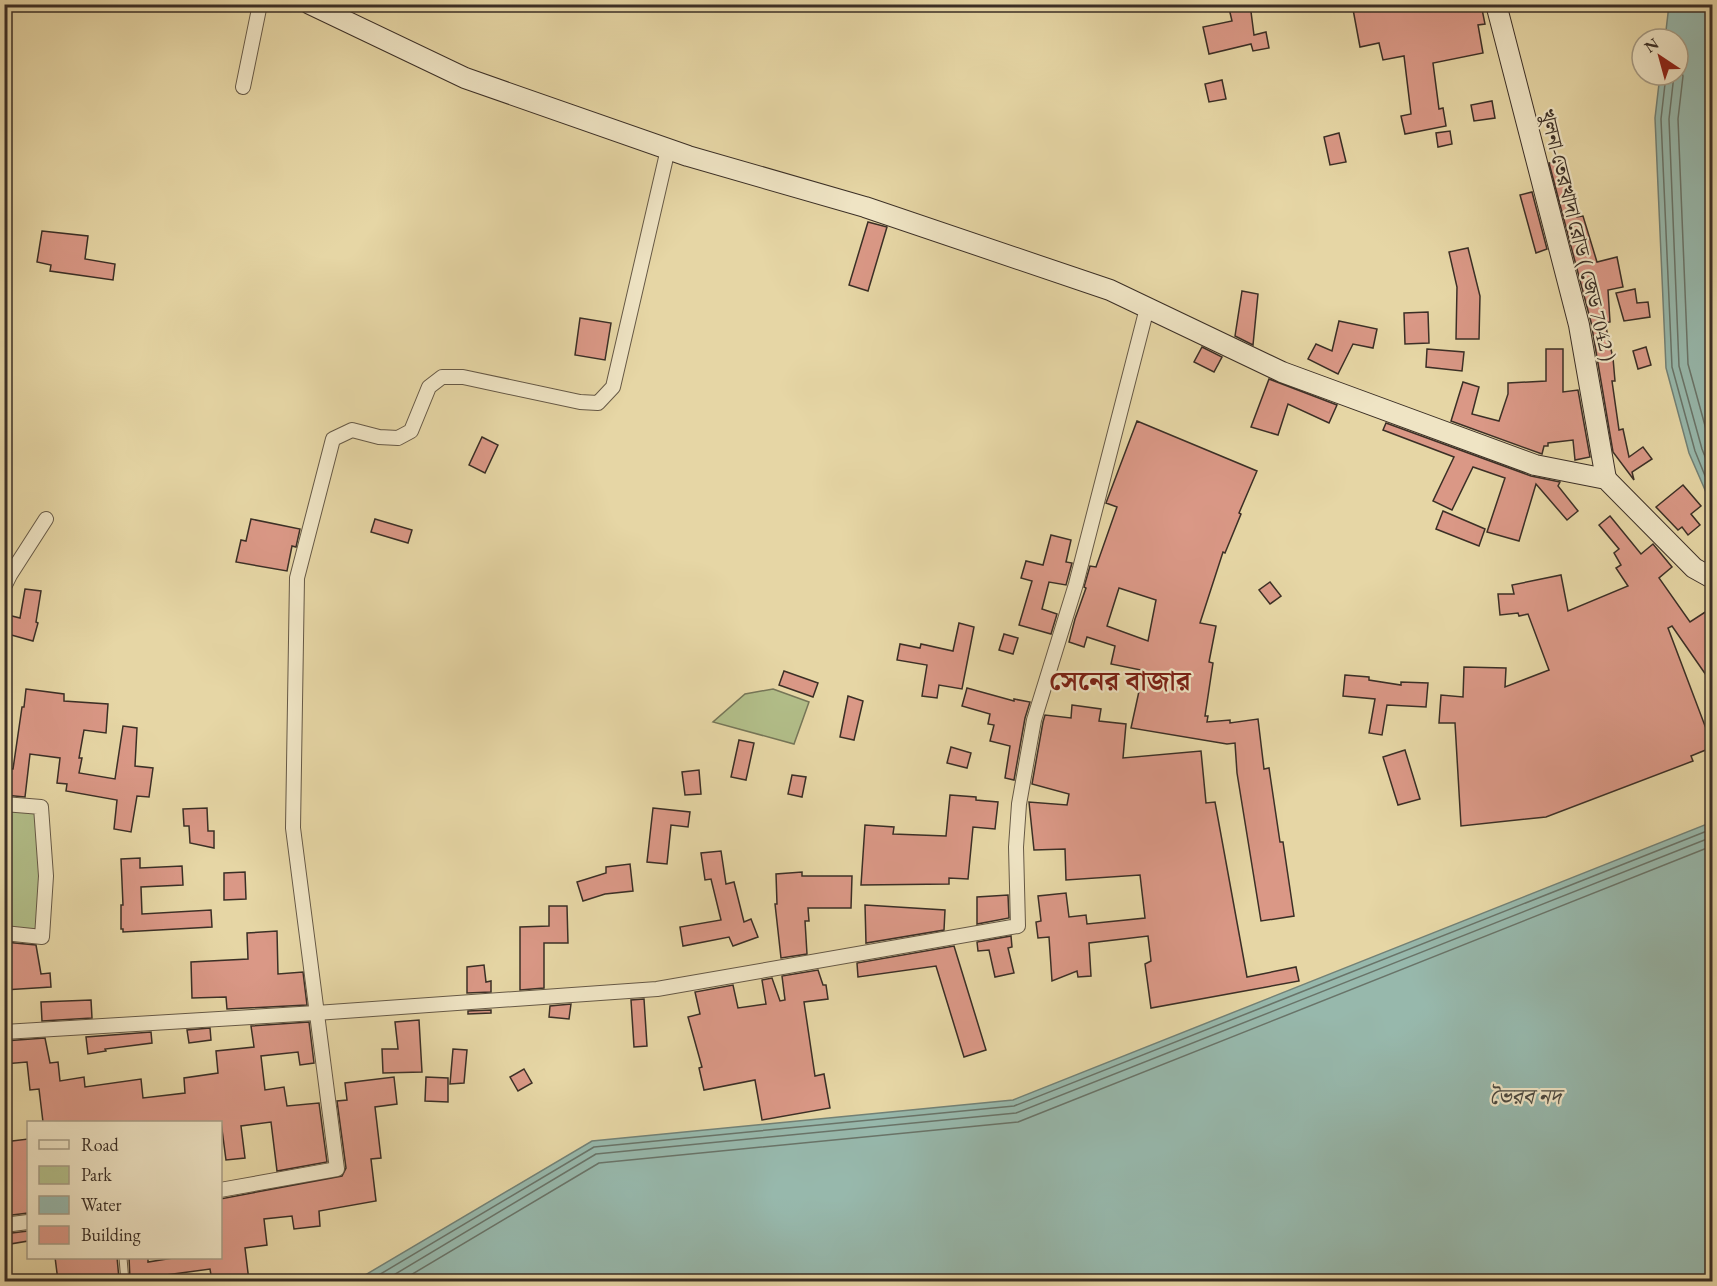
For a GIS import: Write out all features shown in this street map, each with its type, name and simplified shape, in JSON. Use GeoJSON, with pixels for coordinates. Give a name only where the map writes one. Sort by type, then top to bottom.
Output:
{"type":"FeatureCollection","features":[{"type":"Feature","properties":{"kind":"main road"},"geometry":{"type":"LineString","coordinates":[[310,4],[465,78],[668,149],[865,207],[1110,290],[1282,372],[1535,465],[1606,478],[1694,568],[1713,578]]}},
{"type":"Feature","properties":{"kind":"main road","name":"খুলনা-তেরখাদা রোড ( জেড 7042 )"},"geometry":{"type":"LineString","coordinates":[[1496,4],[1579,325],[1606,478]]}},
{"type":"Feature","properties":{"kind":"street"},"geometry":{"type":"LineString","coordinates":[[243,87],[260,4]]}},
{"type":"Feature","properties":{"kind":"street"},"geometry":{"type":"LineString","coordinates":[[222,1190],[338,1169],[293,828],[297,578],[333,439],[352,430],[388,438],[398,438],[411,431],[429,387],[442,376],[463,377],[580,402],[598,403],[613,387],[668,149]]}},
{"type":"Feature","properties":{"kind":"street"},"geometry":{"type":"LineString","coordinates":[[4,1032],[657,989],[1018,926],[1016,847],[1018,814],[1034,720],[1076,584],[1147,308]]}},
{"type":"Feature","properties":{"kind":"street"},"geometry":{"type":"LineString","coordinates":[[4,587],[46,519]]}},
{"type":"Feature","properties":{"kind":"street"},"geometry":{"type":"LineString","coordinates":[[4,804],[41,807],[46,876],[42,937],[4,933]]}},
{"type":"Feature","properties":{"kind":"street"},"geometry":{"type":"LineString","coordinates":[[4,1225],[27,1222]]}},
{"type":"Feature","properties":{"kind":"lane"},"geometry":{"type":"LineString","coordinates":[[123,1259],[125,1281]]}},
{"type":"Feature","properties":{"kind":"green space"},"geometry":{"type":"Polygon","coordinates":[[[773,689],[809,702],[794,744],[713,722],[745,694],[773,689]]]}},
{"type":"Feature","properties":{"kind":"green space"},"geometry":{"type":"Polygon","coordinates":[[[5,805],[40,809],[40,936],[5,931],[5,805]]]}},
{"type":"Feature","properties":{"kind":"water"},"geometry":{"type":"Polygon","coordinates":[[[1669,5],[1712,5],[1712,506],[1689,453],[1666,368],[1655,118],[1659,87],[1690,87],[1690,27],[1666,27],[1669,5]]]}},
{"type":"Feature","properties":{"kind":"water","name":"ভৈরব নদ"},"geometry":{"type":"Polygon","coordinates":[[[1712,822],[1712,1281],[355,1281],[592,1141],[1013,1100],[1712,822]]]}},
{"type":"Feature","properties":{"kind":"building"},"geometry":{"type":"Polygon","coordinates":[[[1228,4],[1250,4],[1254,35],[1266,32],[1269,48],[1253,51],[1251,44],[1209,54],[1203,27],[1232,21],[1228,4]]]}},
{"type":"Feature","properties":{"kind":"building"},"geometry":{"type":"Polygon","coordinates":[[[1352,4],[1443,4],[1444,9],[1467,4],[1481,4],[1485,24],[1478,25],[1483,53],[1433,63],[1439,109],[1443,108],[1446,126],[1405,134],[1401,116],[1411,114],[1404,56],[1383,60],[1379,43],[1360,47],[1352,4]]]}},
{"type":"Feature","properties":{"kind":"building"},"geometry":{"type":"Polygon","coordinates":[[[1222,80],[1226,99],[1209,102],[1205,84],[1222,80]]]}},
{"type":"Feature","properties":{"kind":"building"},"geometry":{"type":"Polygon","coordinates":[[[1492,101],[1495,118],[1474,121],[1471,105],[1492,101]]]}},
{"type":"Feature","properties":{"kind":"building"},"geometry":{"type":"Polygon","coordinates":[[[1450,131],[1452,144],[1438,147],[1436,133],[1450,131]]]}},
{"type":"Feature","properties":{"kind":"building"},"geometry":{"type":"Polygon","coordinates":[[[1339,133],[1346,162],[1330,165],[1324,137],[1339,133]]]}},
{"type":"Feature","properties":{"kind":"building"},"geometry":{"type":"Polygon","coordinates":[[[1564,160],[1577,217],[1583,216],[1597,262],[1617,257],[1623,287],[1608,290],[1610,322],[1605,323],[1613,358],[1615,381],[1612,381],[1619,430],[1623,429],[1629,457],[1643,447],[1652,459],[1632,472],[1634,480],[1613,452],[1591,322],[1549,163],[1564,160]]]}},
{"type":"Feature","properties":{"kind":"building"},"geometry":{"type":"Polygon","coordinates":[[[1532,192],[1547,249],[1536,253],[1520,195],[1532,192]]]}},
{"type":"Feature","properties":{"kind":"building"},"geometry":{"type":"Polygon","coordinates":[[[868,222],[887,227],[868,291],[849,285],[868,222]]]}},
{"type":"Feature","properties":{"kind":"building"},"geometry":{"type":"Polygon","coordinates":[[[42,231],[88,236],[85,259],[115,264],[113,280],[50,271],[51,265],[37,262],[42,231]]]}},
{"type":"Feature","properties":{"kind":"building"},"geometry":{"type":"Polygon","coordinates":[[[1468,248],[1480,296],[1479,339],[1456,339],[1457,287],[1449,252],[1468,248]]]}},
{"type":"Feature","properties":{"kind":"building"},"geometry":{"type":"Polygon","coordinates":[[[1635,289],[1637,303],[1648,302],[1650,317],[1624,321],[1616,293],[1635,289]]]}},
{"type":"Feature","properties":{"kind":"building"},"geometry":{"type":"Polygon","coordinates":[[[1242,291],[1258,294],[1253,345],[1235,336],[1242,291]]]}},
{"type":"Feature","properties":{"kind":"building"},"geometry":{"type":"Polygon","coordinates":[[[1428,312],[1429,343],[1405,344],[1404,313],[1428,312]]]}},
{"type":"Feature","properties":{"kind":"building"},"geometry":{"type":"Polygon","coordinates":[[[580,318],[611,323],[605,360],[575,355],[580,318]]]}},
{"type":"Feature","properties":{"kind":"building"},"geometry":{"type":"Polygon","coordinates":[[[1339,321],[1377,329],[1373,348],[1353,344],[1338,374],[1308,359],[1316,344],[1332,351],[1339,321]]]}},
{"type":"Feature","properties":{"kind":"building"},"geometry":{"type":"Polygon","coordinates":[[[1202,347],[1222,357],[1214,372],[1194,362],[1202,347]]]}},
{"type":"Feature","properties":{"kind":"building"},"geometry":{"type":"Polygon","coordinates":[[[1646,347],[1651,365],[1638,369],[1633,351],[1646,347]]]}},
{"type":"Feature","properties":{"kind":"building"},"geometry":{"type":"Polygon","coordinates":[[[1427,349],[1464,352],[1462,371],[1426,367],[1427,349]]]}},
{"type":"Feature","properties":{"kind":"building"},"geometry":{"type":"Polygon","coordinates":[[[1546,349],[1563,349],[1563,392],[1578,390],[1590,457],[1575,460],[1573,440],[1548,443],[1548,446],[1544,446],[1542,454],[1451,421],[1463,382],[1479,387],[1472,414],[1499,421],[1508,394],[1508,383],[1546,381],[1546,349]]]}},
{"type":"Feature","properties":{"kind":"building"},"geometry":{"type":"Polygon","coordinates":[[[1269,379],[1337,405],[1329,423],[1288,404],[1278,435],[1251,427],[1269,379]]]}},
{"type":"Feature","properties":{"kind":"building"},"geometry":{"type":"Polygon","coordinates":[[[1137,421],[1257,471],[1225,553],[1223,552],[1200,623],[1216,626],[1209,662],[1213,663],[1205,716],[1208,716],[1207,722],[1230,720],[1230,723],[1258,719],[1264,769],[1269,768],[1294,916],[1261,921],[1237,773],[1235,743],[1227,744],[1131,728],[1143,673],[1140,672],[1141,670],[1111,664],[1115,646],[1087,637],[1084,647],[1069,642],[1086,588],[1084,587],[1090,566],[1096,567],[1117,507],[1106,503],[1137,421]],[[1119,588],[1107,626],[1148,641],[1156,600],[1119,588]]]}},
{"type":"Feature","properties":{"kind":"building"},"geometry":{"type":"Polygon","coordinates":[[[1386,423],[1531,476],[1560,482],[1558,486],[1578,511],[1567,520],[1536,484],[1519,541],[1487,532],[1505,478],[1473,467],[1452,510],[1433,501],[1454,457],[1383,430],[1386,423]]]}},
{"type":"Feature","properties":{"kind":"building"},"geometry":{"type":"Polygon","coordinates":[[[482,437],[498,445],[485,473],[469,465],[482,437]]]}},
{"type":"Feature","properties":{"kind":"building"},"geometry":{"type":"Polygon","coordinates":[[[1683,485],[1701,506],[1691,514],[1700,525],[1688,535],[1682,527],[1678,530],[1656,507],[1683,485]]]}},
{"type":"Feature","properties":{"kind":"building"},"geometry":{"type":"Polygon","coordinates":[[[1443,511],[1485,529],[1479,546],[1436,529],[1443,511]]]}},
{"type":"Feature","properties":{"kind":"building"},"geometry":{"type":"Polygon","coordinates":[[[1610,516],[1641,554],[1653,544],[1672,567],[1659,578],[1690,622],[1713,607],[1713,685],[1672,626],[1668,628],[1713,747],[1691,756],[1693,761],[1546,817],[1461,826],[1455,723],[1439,723],[1441,695],[1463,697],[1464,667],[1506,668],[1505,687],[1549,670],[1528,614],[1500,615],[1498,594],[1514,594],[1512,585],[1561,575],[1568,611],[1628,586],[1616,568],[1621,565],[1614,553],[1619,549],[1599,525],[1610,516]]]}},
{"type":"Feature","properties":{"kind":"building"},"geometry":{"type":"Polygon","coordinates":[[[251,519],[300,529],[296,547],[292,546],[287,571],[236,562],[241,540],[246,541],[251,519]]]}},
{"type":"Feature","properties":{"kind":"building"},"geometry":{"type":"Polygon","coordinates":[[[375,519],[412,530],[408,543],[371,532],[375,519]]]}},
{"type":"Feature","properties":{"kind":"building"},"geometry":{"type":"Polygon","coordinates":[[[1051,535],[1071,540],[1066,562],[1072,563],[1066,585],[1049,582],[1042,609],[1057,614],[1051,634],[1019,625],[1032,581],[1021,578],[1026,561],[1043,565],[1051,535]]]}},
{"type":"Feature","properties":{"kind":"building"},"geometry":{"type":"Polygon","coordinates":[[[1270,582],[1281,596],[1270,604],[1259,590],[1270,582]]]}},
{"type":"Feature","properties":{"kind":"building"},"geometry":{"type":"Polygon","coordinates":[[[25,589],[41,591],[36,622],[38,623],[33,641],[4,633],[4,614],[20,618],[25,589]]]}},
{"type":"Feature","properties":{"kind":"building"},"geometry":{"type":"Polygon","coordinates":[[[959,623],[974,627],[962,689],[939,685],[937,698],[922,696],[927,665],[897,660],[900,644],[920,648],[921,644],[953,651],[959,623]]]}},
{"type":"Feature","properties":{"kind":"building"},"geometry":{"type":"Polygon","coordinates":[[[1004,634],[1018,638],[1013,654],[999,650],[1004,634]]]}},
{"type":"Feature","properties":{"kind":"building"},"geometry":{"type":"Polygon","coordinates":[[[784,671],[818,683],[813,697],[779,685],[784,671]]]}},
{"type":"Feature","properties":{"kind":"building"},"geometry":{"type":"Polygon","coordinates":[[[1345,675],[1369,677],[1369,680],[1401,685],[1401,682],[1428,683],[1426,707],[1387,705],[1382,735],[1369,733],[1375,699],[1343,696],[1345,675]]]}},
{"type":"Feature","properties":{"kind":"building"},"geometry":{"type":"Polygon","coordinates":[[[967,688],[1014,701],[1014,699],[1030,702],[1014,780],[1005,778],[1010,746],[990,741],[994,725],[988,724],[990,714],[962,706],[967,688]]]}},
{"type":"Feature","properties":{"kind":"building"},"geometry":{"type":"Polygon","coordinates":[[[26,689],[64,694],[64,701],[108,704],[106,733],[84,730],[79,773],[115,779],[123,726],[137,728],[135,766],[153,768],[149,797],[137,796],[131,832],[114,829],[117,800],[66,791],[67,784],[57,783],[60,758],[30,754],[25,797],[4,795],[4,768],[13,769],[26,689]]]}},
{"type":"Feature","properties":{"kind":"building"},"geometry":{"type":"Polygon","coordinates":[[[848,696],[863,701],[854,740],[840,737],[848,696]]]}},
{"type":"Feature","properties":{"kind":"building"},"geometry":{"type":"Polygon","coordinates":[[[1072,705],[1101,709],[1099,721],[1126,724],[1123,758],[1201,751],[1206,803],[1215,802],[1247,977],[1296,967],[1299,981],[1151,1008],[1145,964],[1151,961],[1148,936],[1089,943],[1091,976],[1078,977],[1077,971],[1052,981],[1049,937],[1038,938],[1036,922],[1041,921],[1038,896],[1066,893],[1069,917],[1086,915],[1087,924],[1145,918],[1140,875],[1066,880],[1065,849],[1034,850],[1029,802],[1067,805],[1069,794],[1032,784],[1043,722],[1045,715],[1071,718],[1072,705]]]}},
{"type":"Feature","properties":{"kind":"building"},"geometry":{"type":"Polygon","coordinates":[[[739,740],[754,743],[746,780],[731,777],[739,740]]]}},
{"type":"Feature","properties":{"kind":"building"},"geometry":{"type":"Polygon","coordinates":[[[951,747],[971,753],[967,768],[947,763],[951,747]]]}},
{"type":"Feature","properties":{"kind":"building"},"geometry":{"type":"Polygon","coordinates":[[[1405,750],[1420,799],[1398,805],[1383,757],[1405,750]]]}},
{"type":"Feature","properties":{"kind":"building"},"geometry":{"type":"Polygon","coordinates":[[[699,770],[701,794],[685,795],[682,772],[699,770]]]}},
{"type":"Feature","properties":{"kind":"building"},"geometry":{"type":"Polygon","coordinates":[[[792,775],[806,777],[802,797],[788,794],[792,775]]]}},
{"type":"Feature","properties":{"kind":"building"},"geometry":{"type":"Polygon","coordinates":[[[950,795],[998,802],[995,829],[973,827],[968,879],[949,878],[949,884],[861,885],[865,825],[894,827],[893,834],[946,836],[950,795]]]}},
{"type":"Feature","properties":{"kind":"building"},"geometry":{"type":"Polygon","coordinates":[[[207,808],[208,831],[214,831],[214,848],[190,843],[189,826],[184,826],[183,809],[207,808]]]}},
{"type":"Feature","properties":{"kind":"building"},"geometry":{"type":"Polygon","coordinates":[[[653,808],[690,812],[688,827],[671,825],[667,864],[647,862],[653,808]]]}},
{"type":"Feature","properties":{"kind":"building"},"geometry":{"type":"Polygon","coordinates":[[[721,851],[726,884],[734,882],[744,922],[751,919],[758,937],[733,946],[729,937],[683,946],[680,927],[721,920],[711,879],[705,880],[701,853],[721,851]]]}},
{"type":"Feature","properties":{"kind":"building"},"geometry":{"type":"Polygon","coordinates":[[[140,858],[140,868],[182,866],[183,885],[141,887],[142,914],[211,910],[212,927],[123,932],[121,929],[121,905],[123,905],[121,859],[140,858]]]}},
{"type":"Feature","properties":{"kind":"building"},"geometry":{"type":"Polygon","coordinates":[[[630,864],[633,891],[605,894],[583,901],[577,882],[606,873],[606,867],[630,864]]]}},
{"type":"Feature","properties":{"kind":"building"},"geometry":{"type":"Polygon","coordinates":[[[245,872],[246,899],[224,900],[224,873],[245,872]]]}},
{"type":"Feature","properties":{"kind":"building"},"geometry":{"type":"Polygon","coordinates":[[[802,872],[802,876],[852,876],[851,908],[808,908],[809,921],[805,921],[807,954],[781,958],[775,904],[777,904],[776,874],[802,872]]]}},
{"type":"Feature","properties":{"kind":"building"},"geometry":{"type":"Polygon","coordinates":[[[1008,895],[1009,918],[977,924],[977,897],[1008,895]]]}},
{"type":"Feature","properties":{"kind":"building"},"geometry":{"type":"Polygon","coordinates":[[[865,905],[945,910],[944,930],[866,943],[865,905]]]}},
{"type":"Feature","properties":{"kind":"building"},"geometry":{"type":"Polygon","coordinates":[[[549,906],[567,906],[568,943],[544,943],[544,988],[520,990],[520,927],[549,926],[549,906]]]}},
{"type":"Feature","properties":{"kind":"building"},"geometry":{"type":"Polygon","coordinates":[[[277,931],[278,974],[303,972],[307,1005],[227,1009],[226,997],[192,998],[191,962],[248,959],[247,933],[277,931]]]}},
{"type":"Feature","properties":{"kind":"building"},"geometry":{"type":"Polygon","coordinates":[[[1011,936],[1012,947],[1008,948],[1014,973],[995,977],[989,950],[978,951],[977,942],[1011,936]]]}},
{"type":"Feature","properties":{"kind":"building"},"geometry":{"type":"Polygon","coordinates":[[[4,942],[36,945],[41,974],[50,973],[51,987],[4,990],[4,942]]]}},
{"type":"Feature","properties":{"kind":"building"},"geometry":{"type":"Polygon","coordinates":[[[954,946],[986,1050],[964,1057],[936,966],[858,977],[857,963],[954,946]]]}},
{"type":"Feature","properties":{"kind":"building"},"geometry":{"type":"Polygon","coordinates":[[[484,965],[486,982],[491,981],[491,992],[467,993],[467,967],[484,965]]]}},
{"type":"Feature","properties":{"kind":"building"},"geometry":{"type":"Polygon","coordinates":[[[818,970],[823,985],[826,985],[828,999],[804,1002],[815,1076],[824,1074],[830,1108],[762,1120],[755,1080],[704,1090],[699,1068],[702,1067],[688,1017],[700,1014],[695,992],[733,985],[738,1008],[766,1004],[762,980],[772,978],[780,1001],[785,1000],[782,976],[818,970]]]}},
{"type":"Feature","properties":{"kind":"building"},"geometry":{"type":"Polygon","coordinates":[[[644,999],[647,1046],[634,1047],[631,1000],[644,999]]]}},
{"type":"Feature","properties":{"kind":"building"},"geometry":{"type":"Polygon","coordinates":[[[91,1000],[92,1018],[42,1021],[41,1002],[91,1000]]]}},
{"type":"Feature","properties":{"kind":"building"},"geometry":{"type":"Polygon","coordinates":[[[571,1004],[569,1019],[549,1017],[550,1006],[571,1004]]]}},
{"type":"Feature","properties":{"kind":"building"},"geometry":{"type":"Polygon","coordinates":[[[491,1010],[491,1013],[468,1014],[468,1011],[491,1010]]]}},
{"type":"Feature","properties":{"kind":"building"},"geometry":{"type":"Polygon","coordinates":[[[419,1020],[422,1072],[383,1073],[382,1049],[398,1049],[395,1022],[419,1020]]]}},
{"type":"Feature","properties":{"kind":"building"},"geometry":{"type":"Polygon","coordinates":[[[309,1022],[314,1063],[300,1065],[298,1052],[261,1056],[265,1090],[284,1087],[287,1106],[319,1103],[327,1162],[277,1171],[271,1122],[241,1126],[245,1158],[226,1160],[222,1121],[43,1121],[39,1089],[30,1090],[27,1062],[4,1064],[4,1041],[45,1038],[50,1063],[58,1062],[60,1081],[84,1077],[85,1087],[141,1079],[143,1098],[185,1093],[184,1078],[218,1073],[216,1051],[254,1047],[251,1026],[309,1022]]]}},
{"type":"Feature","properties":{"kind":"building"},"geometry":{"type":"Polygon","coordinates":[[[210,1028],[211,1040],[189,1043],[187,1030],[210,1028]]]}},
{"type":"Feature","properties":{"kind":"building"},"geometry":{"type":"Polygon","coordinates":[[[151,1032],[152,1043],[105,1049],[106,1051],[88,1054],[86,1037],[151,1032]]]}},
{"type":"Feature","properties":{"kind":"building"},"geometry":{"type":"Polygon","coordinates":[[[453,1049],[467,1050],[464,1083],[450,1084],[453,1049]]]}},
{"type":"Feature","properties":{"kind":"building"},"geometry":{"type":"Polygon","coordinates":[[[524,1069],[532,1083],[518,1091],[510,1077],[524,1069]]]}},
{"type":"Feature","properties":{"kind":"building"},"geometry":{"type":"Polygon","coordinates":[[[394,1077],[397,1104],[375,1107],[381,1158],[371,1159],[376,1201],[319,1211],[320,1226],[294,1229],[292,1216],[264,1219],[267,1245],[245,1248],[249,1281],[212,1281],[210,1269],[159,1276],[159,1279],[138,1281],[138,1278],[130,1279],[129,1259],[148,1259],[148,1262],[167,1259],[222,1259],[222,1199],[342,1176],[346,1168],[337,1101],[347,1100],[345,1083],[394,1077]]]}},
{"type":"Feature","properties":{"kind":"building"},"geometry":{"type":"Polygon","coordinates":[[[426,1077],[448,1078],[448,1102],[425,1101],[426,1077]]]}},
{"type":"Feature","properties":{"kind":"building"},"geometry":{"type":"Polygon","coordinates":[[[27,1139],[27,1213],[4,1216],[4,1142],[27,1139]]]}},
{"type":"Feature","properties":{"kind":"building"},"geometry":{"type":"Polygon","coordinates":[[[27,1231],[27,1241],[4,1245],[4,1234],[27,1231]]]}},
{"type":"Feature","properties":{"kind":"building"},"geometry":{"type":"Polygon","coordinates":[[[55,1259],[117,1259],[119,1279],[58,1281],[55,1259]]]}},
{"type":"Feature","properties":{"kind":"district","name":"সেনের বাজার"},"geometry":{"type":"Point","coordinates":[1120,681]}}]}
